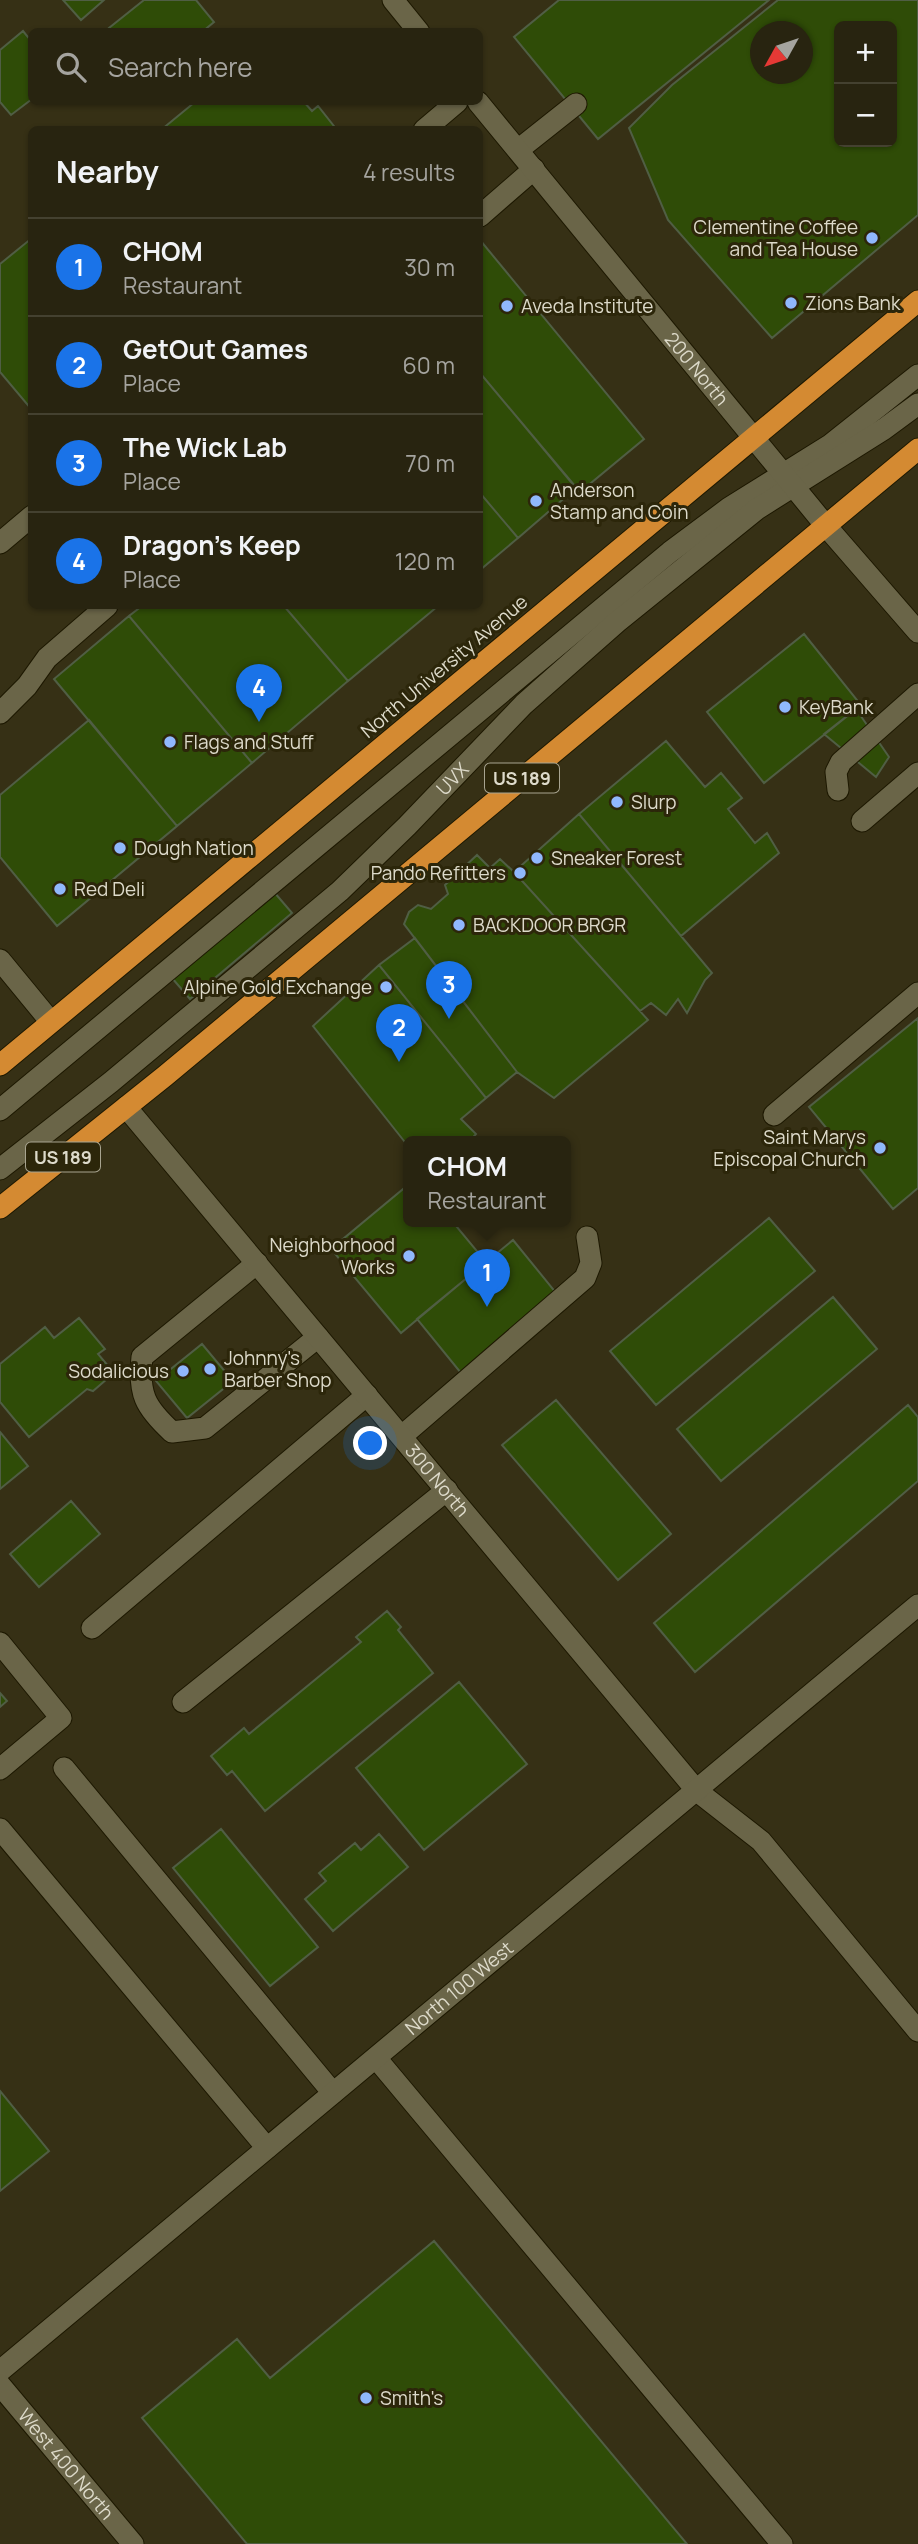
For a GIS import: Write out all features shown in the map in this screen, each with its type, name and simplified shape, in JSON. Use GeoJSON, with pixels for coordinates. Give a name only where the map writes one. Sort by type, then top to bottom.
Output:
{"type":"FeatureCollection","features":[{"type":"Feature","properties":{"kind":"highway","name":"North University Avenue"},"geometry":{"type":"LineString","coordinates":[[0,1065],[918,301]]}},
{"type":"Feature","properties":{"kind":"highway","name":"US 189"},"geometry":{"type":"LineString","coordinates":[[0,1208],[126,1107],[918,449]]}},
{"type":"Feature","properties":{"kind":"street"},"geometry":{"type":"LineString","coordinates":[[393,0],[416,28]]}},
{"type":"Feature","properties":{"kind":"street"},"geometry":{"type":"LineString","coordinates":[[518,150],[576,104]]}},
{"type":"Feature","properties":{"kind":"street"},"geometry":{"type":"LineString","coordinates":[[429,126],[453,105]]}},
{"type":"Feature","properties":{"kind":"street","name":"200 North"},"geometry":{"type":"LineString","coordinates":[[480,105],[826,526],[918,632]]}},
{"type":"Feature","properties":{"kind":"street"},"geometry":{"type":"LineString","coordinates":[[483,213],[534,169]]}},
{"type":"Feature","properties":{"kind":"street","name":"UVX"},"geometry":{"type":"LineString","coordinates":[[0,1169],[111,1082],[340,891],[407,826],[482,744],[569,662],[918,375]]}},
{"type":"Feature","properties":{"kind":"street","name":"UVX"},"geometry":{"type":"LineString","coordinates":[[0,1110],[670,552],[729,509],[789,480],[832,464],[918,404]]}},
{"type":"Feature","properties":{"kind":"street"},"geometry":{"type":"LineString","coordinates":[[1,543],[28,519]]}},
{"type":"Feature","properties":{"kind":"street"},"geometry":{"type":"LineString","coordinates":[[0,713],[27,686],[47,658],[104,609]]}},
{"type":"Feature","properties":{"kind":"street"},"geometry":{"type":"LineString","coordinates":[[838,790],[836,772],[841,762],[918,695]]}},
{"type":"Feature","properties":{"kind":"street"},"geometry":{"type":"LineString","coordinates":[[862,821],[918,773]]}},
{"type":"Feature","properties":{"kind":"street"},"geometry":{"type":"LineString","coordinates":[[0,960],[51,1022]]}},
{"type":"Feature","properties":{"kind":"street"},"geometry":{"type":"LineString","coordinates":[[774,1115],[918,993]]}},
{"type":"Feature","properties":{"kind":"street","name":"300 North"},"geometry":{"type":"LineString","coordinates":[[126,1107],[697,1791],[761,1841],[918,2031]]}},
{"type":"Feature","properties":{"kind":"street"},"geometry":{"type":"LineString","coordinates":[[401,1436],[585,1278],[591,1263],[587,1237]]}},
{"type":"Feature","properties":{"kind":"street"},"geometry":{"type":"LineString","coordinates":[[257,1263],[142,1357],[140,1379],[148,1410],[172,1432],[205,1428],[318,1337]]}},
{"type":"Feature","properties":{"kind":"street"},"geometry":{"type":"LineString","coordinates":[[92,1628],[367,1395]]}},
{"type":"Feature","properties":{"kind":"street"},"geometry":{"type":"LineString","coordinates":[[183,1702],[447,1490]]}},
{"type":"Feature","properties":{"kind":"street","name":"North 100 West"},"geometry":{"type":"LineString","coordinates":[[0,2371],[918,1605]]}},
{"type":"Feature","properties":{"kind":"street"},"geometry":{"type":"LineString","coordinates":[[0,1643],[61,1718],[0,1769]]}},
{"type":"Feature","properties":{"kind":"street"},"geometry":{"type":"LineString","coordinates":[[64,1768],[333,2093]]}},
{"type":"Feature","properties":{"kind":"street"},"geometry":{"type":"LineString","coordinates":[[0,1829],[267,2148]]}},
{"type":"Feature","properties":{"kind":"street"},"geometry":{"type":"LineString","coordinates":[[376,2058],[782,2544]]}},
{"type":"Feature","properties":{"kind":"street","name":"West 400 North"},"geometry":{"type":"LineString","coordinates":[[0,2385],[133,2544]]}},
{"type":"Feature","properties":{"kind":"building"},"geometry":{"type":"Polygon","coordinates":[[[63,0],[104,0],[81,20],[63,0]]]}},
{"type":"Feature","properties":{"kind":"building"},"geometry":{"type":"Polygon","coordinates":[[[144,0],[196,0],[214,22],[207,28],[109,28],[144,0]]]}},
{"type":"Feature","properties":{"kind":"building"},"geometry":{"type":"Polygon","coordinates":[[[559,0],[769,0],[598,139],[514,37],[559,0]]]}},
{"type":"Feature","properties":{"kind":"building"},"geometry":{"type":"Polygon","coordinates":[[[778,0],[918,0],[918,215],[772,338],[668,220],[629,128],[672,85],[750,22],[750,84],[813,84],[813,21],[752,21],[778,0]]]}},
{"type":"Feature","properties":{"kind":"building"},"geometry":{"type":"Polygon","coordinates":[[[23,31],[28,37],[28,102],[11,115],[0,102],[0,50],[23,31]]]}},
{"type":"Feature","properties":{"kind":"building"},"geometry":{"type":"Polygon","coordinates":[[[191,105],[307,105],[312,111],[318,106],[334,126],[166,126],[191,105]]]}},
{"type":"Feature","properties":{"kind":"building"},"geometry":{"type":"Polygon","coordinates":[[[28,241],[28,405],[0,372],[0,264],[28,241]]]}},
{"type":"Feature","properties":{"kind":"building","name":"Aveda Institute"},"geometry":{"type":"Polygon","coordinates":[[[483,244],[644,439],[580,492],[483,377],[483,244]]]}},
{"type":"Feature","properties":{"kind":"building"},"geometry":{"type":"Polygon","coordinates":[[[483,377],[576,488],[518,538],[483,497],[483,377]]]}},
{"type":"Feature","properties":{"kind":"building"},"geometry":{"type":"Polygon","coordinates":[[[483,497],[518,538],[483,567],[483,497]]]}},
{"type":"Feature","properties":{"kind":"building"},"geometry":{"type":"Polygon","coordinates":[[[138,609],[287,609],[348,681],[252,763],[129,616],[138,609]]]}},
{"type":"Feature","properties":{"kind":"building"},"geometry":{"type":"Polygon","coordinates":[[[287,609],[434,609],[348,681],[287,609]]]}},
{"type":"Feature","properties":{"kind":"building","name":"Flags and Stuff"},"geometry":{"type":"Polygon","coordinates":[[[129,616],[252,763],[177,826],[54,679],[129,616]]]}},
{"type":"Feature","properties":{"kind":"building","name":"KeyBank"},"geometry":{"type":"Polygon","coordinates":[[[804,634],[861,705],[764,783],[707,712],[804,634]]]}},
{"type":"Feature","properties":{"kind":"building"},"geometry":{"type":"Polygon","coordinates":[[[856,709],[889,757],[876,777],[824,734],[856,709]]]}},
{"type":"Feature","properties":{"kind":"building"},"geometry":{"type":"Polygon","coordinates":[[[89,720],[177,826],[57,926],[0,857],[0,795],[89,720]]]}},
{"type":"Feature","properties":{"kind":"building"},"geometry":{"type":"Polygon","coordinates":[[[666,741],[705,787],[721,773],[742,798],[728,809],[755,843],[767,833],[779,853],[681,936],[579,814],[666,741]]]}},
{"type":"Feature","properties":{"kind":"building"},"geometry":{"type":"Polygon","coordinates":[[[579,814],[712,973],[705,980],[687,1013],[678,999],[666,1015],[651,1003],[640,1011],[514,872],[579,814]]]}},
{"type":"Feature","properties":{"kind":"building"},"geometry":{"type":"Polygon","coordinates":[[[477,855],[490,868],[500,859],[514,872],[648,1020],[554,1098],[517,1072],[404,924],[409,912],[418,905],[431,909],[448,894],[445,885],[477,855]]]}},
{"type":"Feature","properties":{"kind":"building"},"geometry":{"type":"Polygon","coordinates":[[[274,892],[292,913],[190,999],[172,978],[274,892]]]}},
{"type":"Feature","properties":{"kind":"building"},"geometry":{"type":"Polygon","coordinates":[[[415,938],[517,1072],[486,1098],[379,965],[415,938]]]}},
{"type":"Feature","properties":{"kind":"building"},"geometry":{"type":"Polygon","coordinates":[[[379,965],[486,1098],[461,1119],[476,1134],[403,1136],[403,1140],[313,1026],[379,965]]]}},
{"type":"Feature","properties":{"kind":"building","name":"Saint Marys Episcopal Church"},"geometry":{"type":"Polygon","coordinates":[[[918,1018],[918,1188],[893,1209],[809,1107],[918,1018]]]}},
{"type":"Feature","properties":{"kind":"building","name":"Neighborhood Works"},"geometry":{"type":"Polygon","coordinates":[[[403,1189],[403,1227],[457,1227],[486,1262],[401,1333],[331,1249],[403,1189]]]}},
{"type":"Feature","properties":{"kind":"building"},"geometry":{"type":"Polygon","coordinates":[[[769,1218],[815,1271],[656,1405],[610,1351],[769,1218]]]}},
{"type":"Feature","properties":{"kind":"building"},"geometry":{"type":"Polygon","coordinates":[[[513,1240],[557,1294],[461,1373],[417,1319],[513,1240]]]}},
{"type":"Feature","properties":{"kind":"building"},"geometry":{"type":"Polygon","coordinates":[[[833,1297],[877,1349],[721,1481],[677,1429],[833,1297]]]}},
{"type":"Feature","properties":{"kind":"building"},"geometry":{"type":"Polygon","coordinates":[[[79,1318],[105,1349],[98,1354],[114,1373],[93,1391],[87,1389],[29,1437],[0,1402],[0,1364],[45,1327],[54,1338],[79,1318]]]}},
{"type":"Feature","properties":{"kind":"building"},"geometry":{"type":"Polygon","coordinates":[[[202,1344],[233,1381],[187,1418],[156,1381],[202,1344]]]}},
{"type":"Feature","properties":{"kind":"building"},"geometry":{"type":"Polygon","coordinates":[[[556,1400],[671,1534],[618,1580],[502,1445],[556,1400]]]}},
{"type":"Feature","properties":{"kind":"building"},"geometry":{"type":"Polygon","coordinates":[[[908,1405],[918,1417],[918,1481],[695,1672],[654,1623],[908,1405]]]}},
{"type":"Feature","properties":{"kind":"building"},"geometry":{"type":"Polygon","coordinates":[[[0,1432],[28,1466],[0,1489],[0,1432]]]}},
{"type":"Feature","properties":{"kind":"building"},"geometry":{"type":"Polygon","coordinates":[[[71,1501],[100,1534],[39,1587],[10,1554],[71,1501]]]}},
{"type":"Feature","properties":{"kind":"building"},"geometry":{"type":"Polygon","coordinates":[[[387,1611],[401,1627],[398,1630],[433,1673],[265,1811],[232,1771],[227,1775],[211,1756],[244,1728],[249,1734],[361,1642],[356,1637],[387,1611]]]}},
{"type":"Feature","properties":{"kind":"building"},"geometry":{"type":"Polygon","coordinates":[[[459,1682],[527,1764],[424,1850],[356,1768],[459,1682]]]}},
{"type":"Feature","properties":{"kind":"building"},"geometry":{"type":"Polygon","coordinates":[[[0,1693],[7,1701],[0,1707],[0,1693]]]}},
{"type":"Feature","properties":{"kind":"building"},"geometry":{"type":"Polygon","coordinates":[[[221,1829],[318,1947],[270,1986],[173,1868],[221,1829]]]}},
{"type":"Feature","properties":{"kind":"building"},"geometry":{"type":"Polygon","coordinates":[[[379,1834],[408,1867],[333,1931],[305,1899],[326,1881],[319,1873],[355,1843],[361,1850],[379,1834]]]}},
{"type":"Feature","properties":{"kind":"building"},"geometry":{"type":"Polygon","coordinates":[[[0,2091],[49,2151],[0,2191],[0,2091]]]}},
{"type":"Feature","properties":{"kind":"building","name":"Smith's"},"geometry":{"type":"Polygon","coordinates":[[[434,2241],[687,2544],[247,2544],[142,2418],[237,2339],[270,2378],[434,2241]]]}},
{"type":"Feature","properties":{"kind":"place","name":"Clementine Coffee and Tea House"},"geometry":{"type":"Point","coordinates":[872,238]}},
{"type":"Feature","properties":{"kind":"place","name":"Zions Bank"},"geometry":{"type":"Point","coordinates":[791,303]}},
{"type":"Feature","properties":{"kind":"place","name":"Aveda Institute"},"geometry":{"type":"Point","coordinates":[507,306]}},
{"type":"Feature","properties":{"kind":"place","name":"Anderson Stamp and Coin"},"geometry":{"type":"Point","coordinates":[536,501]}},
{"type":"Feature","properties":{"kind":"place","name":"KeyBank"},"geometry":{"type":"Point","coordinates":[785,707]}},
{"type":"Feature","properties":{"kind":"place","name":"Dragon's Keep"},"geometry":{"type":"Point","coordinates":[259,722]}},
{"type":"Feature","properties":{"kind":"place","name":"Flags and Stuff"},"geometry":{"type":"Point","coordinates":[170,742]}},
{"type":"Feature","properties":{"kind":"place","name":"Slurp"},"geometry":{"type":"Point","coordinates":[617,802]}},
{"type":"Feature","properties":{"kind":"place","name":"Dough Nation"},"geometry":{"type":"Point","coordinates":[120,848]}},
{"type":"Feature","properties":{"kind":"place","name":"Sneaker Forest"},"geometry":{"type":"Point","coordinates":[537,858]}},
{"type":"Feature","properties":{"kind":"place","name":"Pando Refitters"},"geometry":{"type":"Point","coordinates":[520,873]}},
{"type":"Feature","properties":{"kind":"place","name":"Red Deli"},"geometry":{"type":"Point","coordinates":[60,889]}},
{"type":"Feature","properties":{"kind":"place","name":"BACKDOOR BRGR"},"geometry":{"type":"Point","coordinates":[459,925]}},
{"type":"Feature","properties":{"kind":"place","name":"Alpine Gold Exchange"},"geometry":{"type":"Point","coordinates":[386,987]}},
{"type":"Feature","properties":{"kind":"place","name":"The Wick Lab"},"geometry":{"type":"Point","coordinates":[449,1019]}},
{"type":"Feature","properties":{"kind":"place","name":"GetOut Games"},"geometry":{"type":"Point","coordinates":[399,1062]}},
{"type":"Feature","properties":{"kind":"place","name":"Saint Marys Episcopal Church"},"geometry":{"type":"Point","coordinates":[880,1148]}},
{"type":"Feature","properties":{"kind":"place","name":"Neighborhood Works"},"geometry":{"type":"Point","coordinates":[409,1256]}},
{"type":"Feature","properties":{"kind":"place","name":"CHOM"},"geometry":{"type":"Point","coordinates":[487,1307]}},
{"type":"Feature","properties":{"kind":"place","name":"Johnny's Barber Shop"},"geometry":{"type":"Point","coordinates":[210,1369]}},
{"type":"Feature","properties":{"kind":"place","name":"Sodalicious"},"geometry":{"type":"Point","coordinates":[183,1371]}},
{"type":"Feature","properties":{"kind":"place","name":"Smith's"},"geometry":{"type":"Point","coordinates":[366,2398]}}]}
